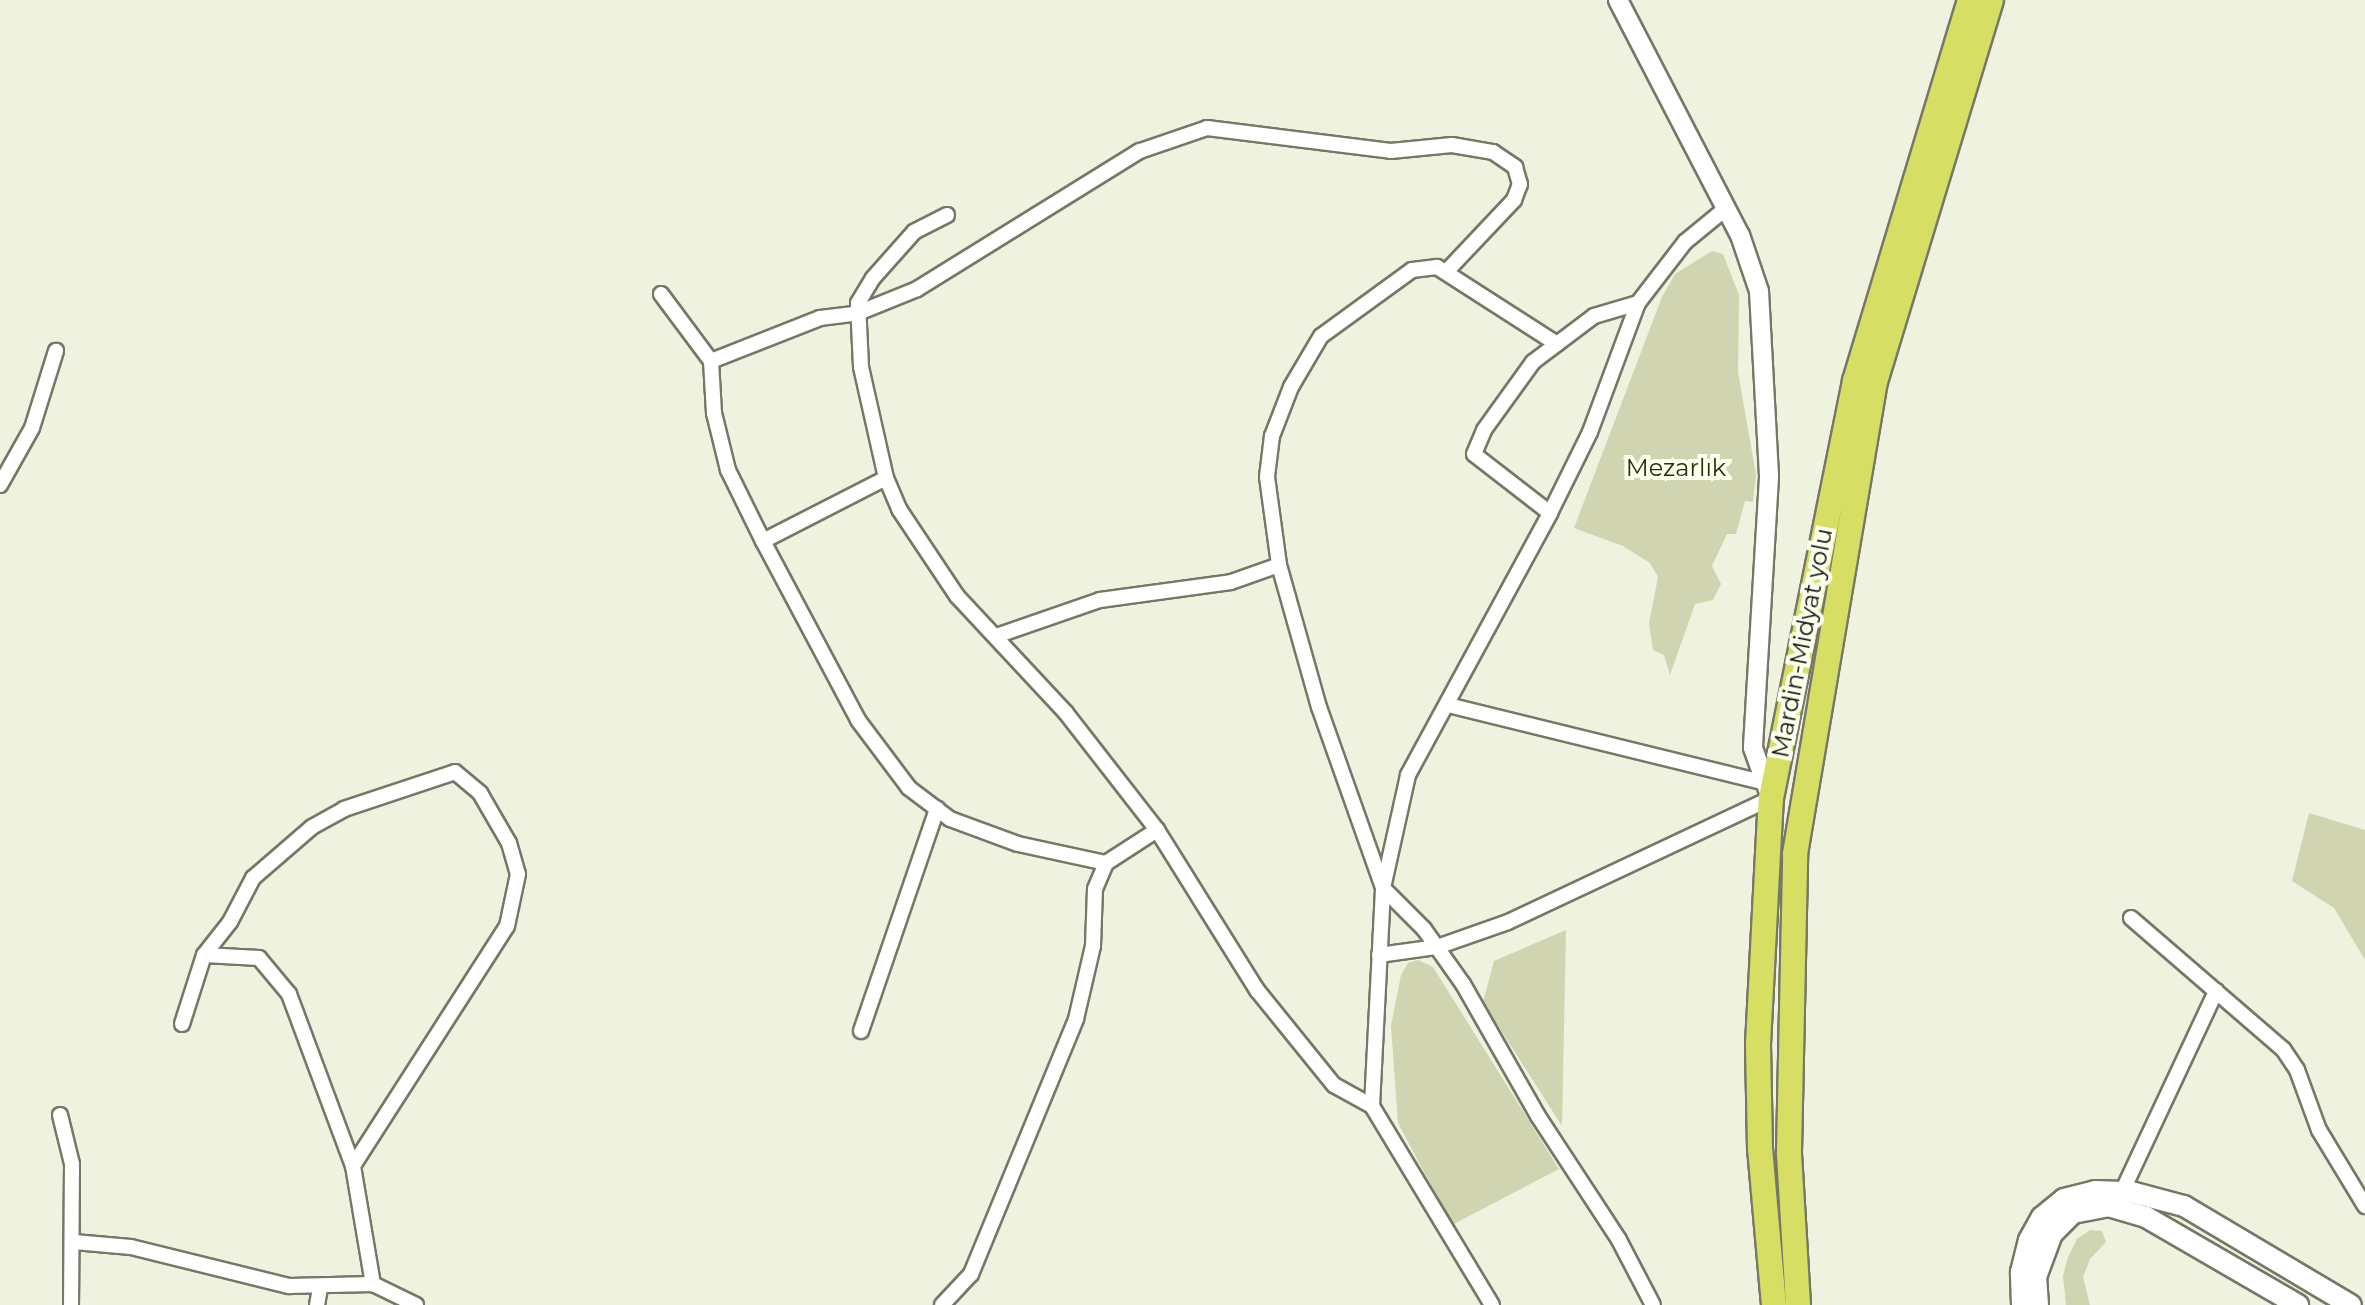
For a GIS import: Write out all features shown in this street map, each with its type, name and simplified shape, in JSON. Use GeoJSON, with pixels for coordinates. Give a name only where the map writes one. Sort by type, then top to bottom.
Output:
{"type":"FeatureCollection","features":[{"type":"Feature","properties":{"kind":"highway","name":"Mardin-Midyat yolu"},"geometry":{"type":"LineString","coordinates":[[1774,1305],[1760,1149],[1758,1044],[1766,790],[1855,381],[1970,0]]}},
{"type":"Feature","properties":{"kind":"highway","name":"Mardin-Midyat yolu"},"geometry":{"type":"LineString","coordinates":[[1798,1305],[1789,1152],[1795,854],[1874,385],[1991,0]]}},
{"type":"Feature","properties":{"kind":"main road"},"geometry":{"type":"LineString","coordinates":[[2022,1305],[2021,1272],[2029,1240],[2042,1217],[2064,1199],[2095,1191],[2122,1192],[2184,1206],[2351,1305]]}},
{"type":"Feature","properties":{"kind":"main road"},"geometry":{"type":"LineString","coordinates":[[2038,1305],[2036,1277],[2052,1234],[2073,1213],[2108,1206],[2146,1217],[2298,1305]]}},
{"type":"Feature","properties":{"kind":"street"},"geometry":{"type":"LineString","coordinates":[[1618,0],[1724,210],[1740,235],[1759,291],[1769,477],[1753,748],[1766,790]]}},
{"type":"Feature","properties":{"kind":"street"},"geometry":{"type":"LineString","coordinates":[[711,361],[820,318],[858,313],[917,289],[1140,151],[1207,128],[1391,151],[1452,145],[1493,152],[1515,167],[1520,184],[1514,200],[1446,272]]}},
{"type":"Feature","properties":{"kind":"street"},"geometry":{"type":"LineString","coordinates":[[1372,1106],[1383,888],[1408,775],[1550,513],[1590,432],[1638,303],[1685,242],[1724,210]]}},
{"type":"Feature","properties":{"kind":"street"},"geometry":{"type":"LineString","coordinates":[[947,215],[914,232],[873,278],[858,313],[861,367],[886,478],[899,509],[957,596],[1066,713],[1157,830],[1257,990],[1334,1085],[1372,1106],[1492,1305]]}},
{"type":"Feature","properties":{"kind":"street"},"geometry":{"type":"LineString","coordinates":[[1557,344],[1437,267],[1412,270],[1321,336],[1291,387],[1272,436],[1267,477],[1279,565],[1319,707],[1383,888],[1437,947],[1619,1240],[1653,1305]]}},
{"type":"Feature","properties":{"kind":"street"},"geometry":{"type":"LineString","coordinates":[[661,294],[711,361],[714,413],[728,470],[763,541],[858,720],[909,788],[950,819],[1018,844],[1106,863]]}},
{"type":"Feature","properties":{"kind":"street"},"geometry":{"type":"LineString","coordinates":[[1550,513],[1474,454],[1484,430],[1533,362],[1594,316],[1638,303]]}},
{"type":"Feature","properties":{"kind":"street"},"geometry":{"type":"LineString","coordinates":[[0,485],[32,428],[56,351]]}},
{"type":"Feature","properties":{"kind":"street"},"geometry":{"type":"LineString","coordinates":[[763,541],[886,478]]}},
{"type":"Feature","properties":{"kind":"street"},"geometry":{"type":"LineString","coordinates":[[996,636],[1100,600],[1231,582],[1279,565]]}},
{"type":"Feature","properties":{"kind":"street"},"geometry":{"type":"LineString","coordinates":[[1448,705],[1766,790]]}},
{"type":"Feature","properties":{"kind":"street"},"geometry":{"type":"LineString","coordinates":[[182,1024],[204,955],[230,922],[253,878],[312,827],[344,809],[455,772],[480,793],[509,843],[518,874],[507,926],[353,1166]]}},
{"type":"Feature","properties":{"kind":"street"},"geometry":{"type":"LineString","coordinates":[[1379,955],[1437,947],[1508,922],[1766,790]]}},
{"type":"Feature","properties":{"kind":"street"},"geometry":{"type":"LineString","coordinates":[[861,1031],[937,809]]}},
{"type":"Feature","properties":{"kind":"street"},"geometry":{"type":"LineString","coordinates":[[942,1305],[971,1274],[1076,1019],[1093,946],[1095,889],[1106,863],[1157,830]]}},
{"type":"Feature","properties":{"kind":"street"},"geometry":{"type":"LineString","coordinates":[[2131,918],[2283,1049],[2297,1070],[2319,1130],[2365,1206]]}},
{"type":"Feature","properties":{"kind":"street"},"geometry":{"type":"LineString","coordinates":[[204,955],[259,958],[289,994],[353,1166],[373,1284]]}},
{"type":"Feature","properties":{"kind":"street"},"geometry":{"type":"LineString","coordinates":[[2122,1192],[2216,991]]}},
{"type":"Feature","properties":{"kind":"street"},"geometry":{"type":"LineString","coordinates":[[60,1115],[72,1164],[74,1242],[71,1305]]}},
{"type":"Feature","properties":{"kind":"street"},"geometry":{"type":"LineString","coordinates":[[74,1242],[131,1247],[289,1286],[320,1288],[373,1284],[416,1305]]}},
{"type":"Feature","properties":{"kind":"street"},"geometry":{"type":"LineString","coordinates":[[317,1305],[320,1288]]}},
{"type":"Feature","properties":{"kind":"green space","name":"Mezarlık"},"geometry":{"type":"Polygon","coordinates":[[[1712,251],[1723,254],[1739,295],[1738,372],[1756,475],[1753,502],[1745,501],[1736,534],[1727,534],[1712,566],[1721,584],[1713,600],[1695,604],[1670,675],[1664,655],[1653,650],[1649,623],[1658,577],[1650,563],[1623,546],[1574,528],[1662,297],[1675,274],[1712,251]]]}},
{"type":"Feature","properties":{"kind":"green space"},"geometry":{"type":"Polygon","coordinates":[[[2309,813],[2365,830],[2365,960],[2334,908],[2292,881],[2309,813]]]}},
{"type":"Feature","properties":{"kind":"green space"},"geometry":{"type":"Polygon","coordinates":[[[1566,930],[1562,1126],[1483,1002],[1494,961],[1566,930]]]}},
{"type":"Feature","properties":{"kind":"green space"},"geometry":{"type":"Polygon","coordinates":[[[1418,960],[1433,967],[1559,1169],[1452,1225],[1398,1123],[1391,1026],[1401,975],[1408,963],[1418,960]]]}},
{"type":"Feature","properties":{"kind":"green space"},"geometry":{"type":"Polygon","coordinates":[[[2090,1230],[2102,1231],[2106,1242],[2090,1259],[2083,1277],[2090,1305],[2066,1305],[2063,1276],[2068,1257],[2077,1239],[2090,1230]]]}}]}
